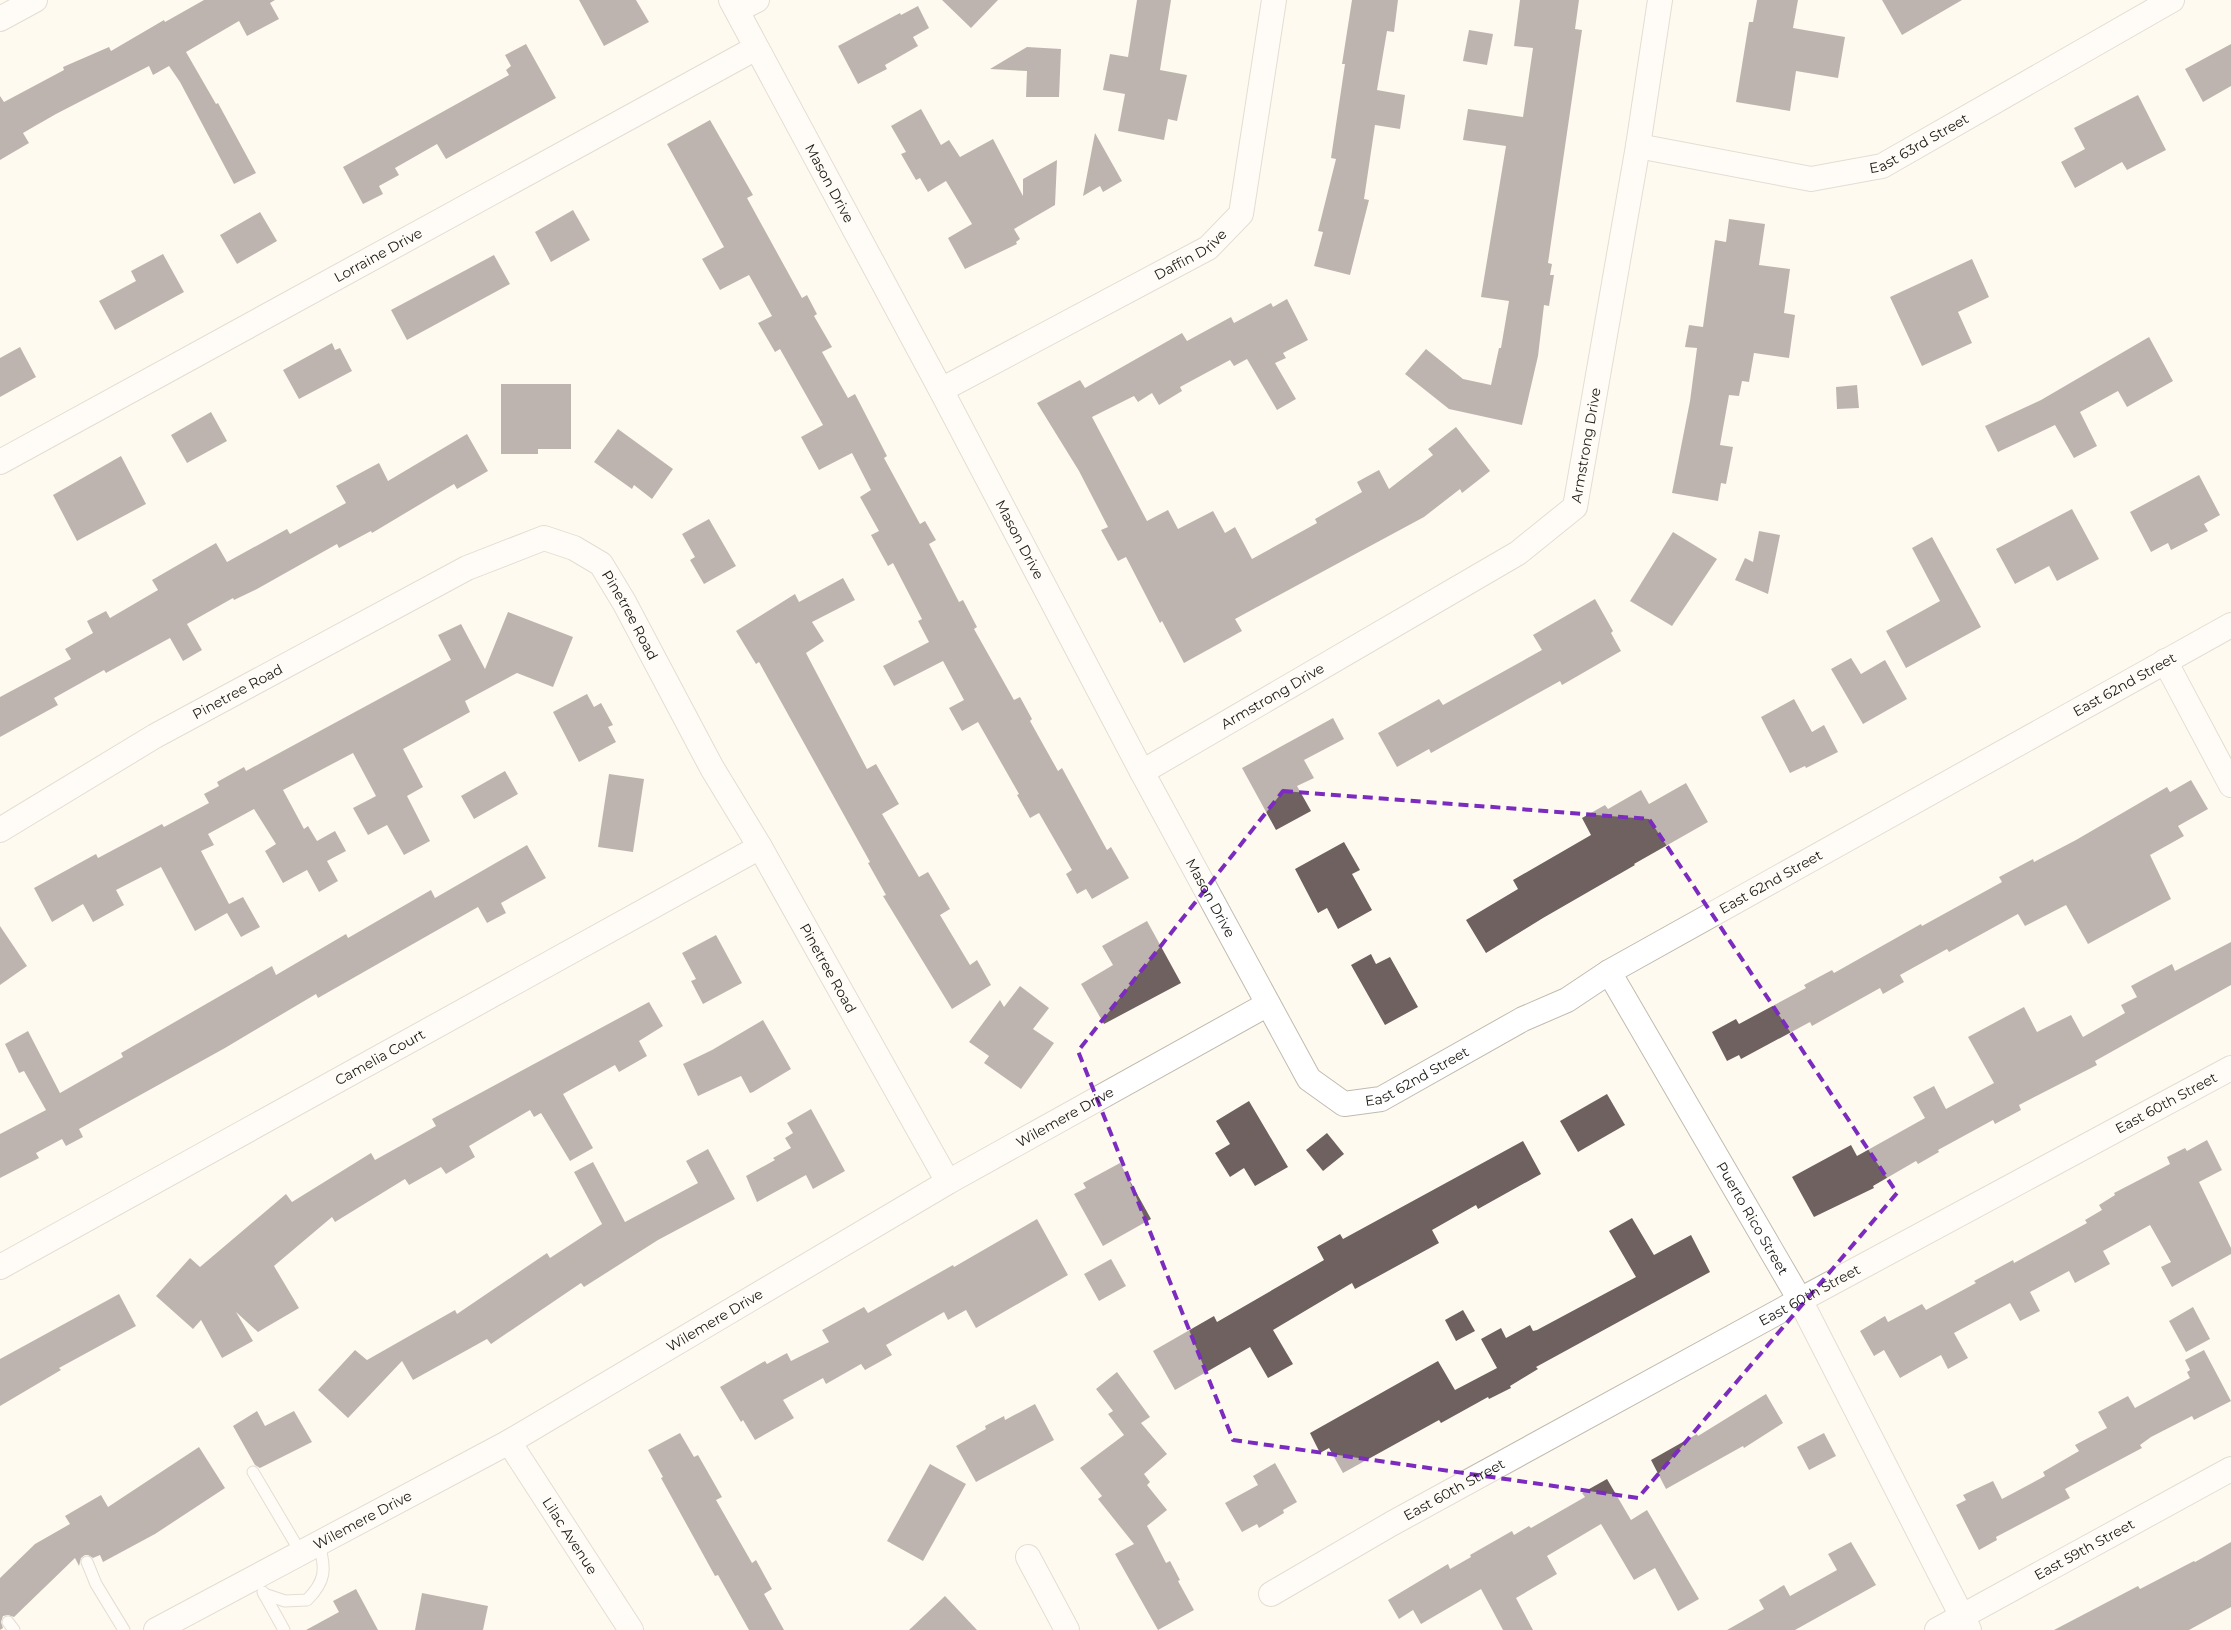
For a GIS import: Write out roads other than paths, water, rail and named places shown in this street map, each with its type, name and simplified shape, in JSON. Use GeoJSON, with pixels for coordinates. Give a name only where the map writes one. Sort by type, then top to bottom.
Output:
{"type":"FeatureCollection","features":[{"type":"Feature","properties":{"kind":"street"},"geometry":{"type":"LineString","coordinates":[[0,19],[35,0]]}},
{"type":"Feature","properties":{"kind":"street","name":"Daffin Drive"},"geometry":{"type":"LineString","coordinates":[[941,390],[1208,248],[1242,214],[1274,0]]}},
{"type":"Feature","properties":{"kind":"street","name":"Armstrong Drive"},"geometry":{"type":"LineString","coordinates":[[1142,772],[1518,553],[1575,507],[1638,146],[1660,0]]}},
{"type":"Feature","properties":{"kind":"street","name":"East 63rd Street"},"geometry":{"type":"LineString","coordinates":[[1638,146],[1811,179],[1882,166],[2172,0]]}},
{"type":"Feature","properties":{"kind":"street","name":"Mason Drive"},"geometry":{"type":"LineString","coordinates":[[742,3],[756,48],[941,390],[1142,772],[1309,1079]]}},
{"type":"Feature","properties":{"kind":"street","name":"Lorraine Drive"},"geometry":{"type":"LineString","coordinates":[[0,462],[756,48]]}},
{"type":"Feature","properties":{"kind":"street","name":"Pinetree Road"},"geometry":{"type":"LineString","coordinates":[[0,830],[156,736],[467,568],[544,538],[574,548],[601,564],[624,602],[712,768],[760,847],[948,1182]]}},
{"type":"Feature","properties":{"kind":"street","name":"East 62nd Street"},"geometry":{"type":"LineString","coordinates":[[1309,1079],[1344,1104],[1381,1099],[1523,1019],[1568,1000],[1609,972],[2165,660],[2231,625]]}},
{"type":"Feature","properties":{"kind":"street"},"geometry":{"type":"LineString","coordinates":[[2165,660],[2231,785]]}},
{"type":"Feature","properties":{"kind":"street","name":"Camelia Court"},"geometry":{"type":"LineString","coordinates":[[0,1267],[760,847]]}},
{"type":"Feature","properties":{"kind":"street","name":"Puerto Rico Street"},"geometry":{"type":"LineString","coordinates":[[1609,972],[1800,1300],[1966,1623]]}},
{"type":"Feature","properties":{"kind":"street","name":"Wilemere Drive"},"geometry":{"type":"LineString","coordinates":[[156,1630],[258,1586],[310,1548],[509,1442],[948,1182],[1268,1004]]}},
{"type":"Feature","properties":{"kind":"street","name":"East 60th Street"},"geometry":{"type":"LineString","coordinates":[[1271,1594],[1391,1524],[1800,1300],[2231,1068]]}},
{"type":"Feature","properties":{"kind":"street","name":"Lilac Avenue"},"geometry":{"type":"LineString","coordinates":[[509,1442],[631,1630]]}},
{"type":"Feature","properties":{"kind":"street","name":"East 59th Street"},"geometry":{"type":"LineString","coordinates":[[1937,1630],[1966,1623],[2231,1469]]}},
{"type":"Feature","properties":{"kind":"street"},"geometry":{"type":"LineString","coordinates":[[1028,1557],[1067,1630]]}},
{"type":"Feature","properties":{"kind":"lane"},"geometry":{"type":"LineString","coordinates":[[253,1472],[310,1548],[323,1557],[320,1587],[307,1600],[285,1601],[258,1586]]}},
{"type":"Feature","properties":{"kind":"lane"},"geometry":{"type":"LineString","coordinates":[[87,1562],[96,1584],[124,1630]]}},
{"type":"Feature","properties":{"kind":"lane"},"geometry":{"type":"LineString","coordinates":[[258,1586],[284,1630]]}}]}
